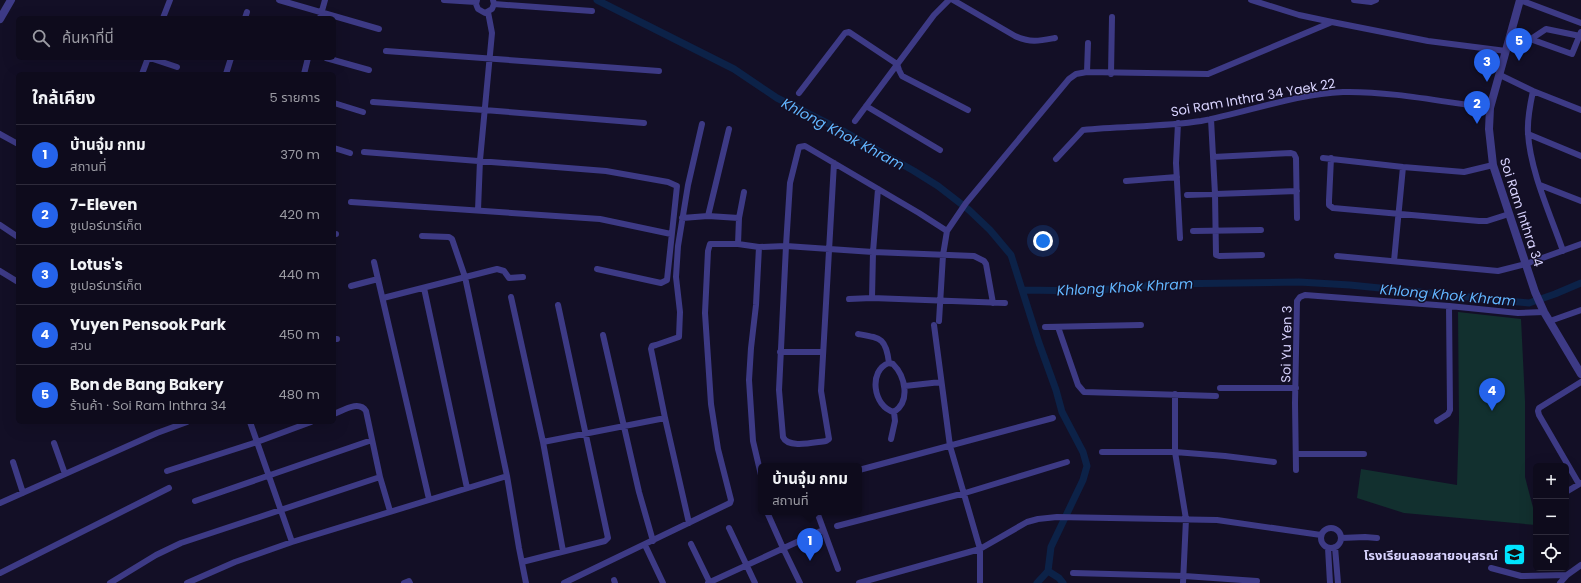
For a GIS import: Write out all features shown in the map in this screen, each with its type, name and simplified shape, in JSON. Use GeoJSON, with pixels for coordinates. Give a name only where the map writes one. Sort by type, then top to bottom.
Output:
{"type":"FeatureCollection","features":[{"type":"Feature","properties":{"kind":"street"},"geometry":{"type":"LineString","coordinates":[[0,19],[12,0]]}},
{"type":"Feature","properties":{"kind":"street"},"geometry":{"type":"LineString","coordinates":[[166,16],[170,0]]}},
{"type":"Feature","properties":{"kind":"street"},"geometry":{"type":"LineString","coordinates":[[279,0],[321,15],[325,0]]}},
{"type":"Feature","properties":{"kind":"street"},"geometry":{"type":"LineString","coordinates":[[444,0],[477,1],[477,7],[480,11],[488,12]]}},
{"type":"Feature","properties":{"kind":"street"},"geometry":{"type":"LineString","coordinates":[[855,121],[934,15],[949,0]]}},
{"type":"Feature","properties":{"kind":"street"},"geometry":{"type":"LineString","coordinates":[[953,0],[1015,36],[1025,40],[1034,42],[1055,38]]}},
{"type":"Feature","properties":{"kind":"street"},"geometry":{"type":"LineString","coordinates":[[1251,0],[1299,15],[1332,22],[1428,41],[1506,51]]}},
{"type":"Feature","properties":{"kind":"street"},"geometry":{"type":"LineString","coordinates":[[1354,0],[1371,2],[1376,0]]}},
{"type":"Feature","properties":{"kind":"street"},"geometry":{"type":"LineString","coordinates":[[1520,0],[1581,23]]}},
{"type":"Feature","properties":{"kind":"street","name":"Soi Ram Inthra 34"},"geometry":{"type":"LineString","coordinates":[[1520,0],[1490,108],[1489,129],[1493,165],[1535,292],[1581,374]]}},
{"type":"Feature","properties":{"kind":"street"},"geometry":{"type":"LineString","coordinates":[[488,12],[492,9],[493,2],[592,11]]}},
{"type":"Feature","properties":{"kind":"street"},"geometry":{"type":"LineString","coordinates":[[478,210],[480,160],[492,33],[488,12]]}},
{"type":"Feature","properties":{"kind":"street"},"geometry":{"type":"LineString","coordinates":[[1112,17],[1112,74]]}},
{"type":"Feature","properties":{"kind":"street"},"geometry":{"type":"LineString","coordinates":[[336,19],[379,29]]}},
{"type":"Feature","properties":{"kind":"street"},"geometry":{"type":"LineString","coordinates":[[980,583],[980,549],[965,492],[950,446],[941,382],[937,323],[941,301],[943,254],[946,231],[966,203],[1069,79],[1076,74],[1087,72],[1112,74],[1208,74],[1332,22]]}},
{"type":"Feature","properties":{"kind":"street"},"geometry":{"type":"LineString","coordinates":[[1511,32],[1572,54],[1580,34],[1546,29],[1531,39]]}},
{"type":"Feature","properties":{"kind":"street"},"geometry":{"type":"LineString","coordinates":[[799,93],[847,32],[854,33],[897,64],[902,76],[968,110]]}},
{"type":"Feature","properties":{"kind":"street"},"geometry":{"type":"LineString","coordinates":[[1087,72],[1088,43]]}},
{"type":"Feature","properties":{"kind":"street"},"geometry":{"type":"LineString","coordinates":[[386,51],[659,71]]}},
{"type":"Feature","properties":{"kind":"street"},"geometry":{"type":"LineString","coordinates":[[143,72],[148,60]]}},
{"type":"Feature","properties":{"kind":"street"},"geometry":{"type":"LineString","coordinates":[[155,60],[177,67]]}},
{"type":"Feature","properties":{"kind":"street"},"geometry":{"type":"LineString","coordinates":[[227,72],[230,60]]}},
{"type":"Feature","properties":{"kind":"street"},"geometry":{"type":"LineString","coordinates":[[304,72],[308,60]]}},
{"type":"Feature","properties":{"kind":"street"},"geometry":{"type":"LineString","coordinates":[[333,60],[369,70]]}},
{"type":"Feature","properties":{"kind":"street"},"geometry":{"type":"LineString","coordinates":[[1500,75],[1534,91],[1581,110]]}},
{"type":"Feature","properties":{"kind":"street"},"geometry":{"type":"LineString","coordinates":[[1534,91],[1529,112],[1528,134],[1533,162],[1563,251]]}},
{"type":"Feature","properties":{"kind":"street","name":"Soi Ram Inthra 34 Yaek 22"},"geometry":{"type":"LineString","coordinates":[[1056,159],[1083,130],[1178,123],[1210,119],[1316,94],[1343,92],[1374,93],[1490,108]]}},
{"type":"Feature","properties":{"kind":"street"},"geometry":{"type":"LineString","coordinates":[[373,102],[644,123]]}},
{"type":"Feature","properties":{"kind":"street"},"geometry":{"type":"LineString","coordinates":[[336,104],[363,112]]}},
{"type":"Feature","properties":{"kind":"street"},"geometry":{"type":"LineString","coordinates":[[866,106],[940,150]]}},
{"type":"Feature","properties":{"kind":"street"},"geometry":{"type":"LineString","coordinates":[[1210,119],[1215,194],[1216,255],[1262,255]]}},
{"type":"Feature","properties":{"kind":"street"},"geometry":{"type":"LineString","coordinates":[[1178,123],[1176,163],[1180,238]]}},
{"type":"Feature","properties":{"kind":"street"},"geometry":{"type":"LineString","coordinates":[[689,523],[651,349],[656,345],[679,338],[680,312],[676,277],[678,246],[688,185],[702,124]]}},
{"type":"Feature","properties":{"kind":"street"},"geometry":{"type":"LineString","coordinates":[[708,216],[729,129]]}},
{"type":"Feature","properties":{"kind":"street"},"geometry":{"type":"LineString","coordinates":[[0,134],[16,143]]}},
{"type":"Feature","properties":{"kind":"street"},"geometry":{"type":"LineString","coordinates":[[1528,134],[1581,156]]}},
{"type":"Feature","properties":{"kind":"street"},"geometry":{"type":"LineString","coordinates":[[834,163],[821,391],[829,439],[826,441],[792,444],[786,442],[783,437],[779,390],[780,352],[790,183],[798,149],[801,146],[805,146],[834,163],[878,189],[919,213],[946,231]]}},
{"type":"Feature","properties":{"kind":"street"},"geometry":{"type":"LineString","coordinates":[[336,149],[350,153]]}},
{"type":"Feature","properties":{"kind":"street"},"geometry":{"type":"LineString","coordinates":[[364,152],[606,171],[678,186],[671,234],[668,278],[665,282],[661,283],[597,268]]}},
{"type":"Feature","properties":{"kind":"street"},"geometry":{"type":"LineString","coordinates":[[1213,157],[1294,154],[1296,158],[1297,218]]}},
{"type":"Feature","properties":{"kind":"street"},"geometry":{"type":"LineString","coordinates":[[1323,158],[1464,172],[1493,165]]}},
{"type":"Feature","properties":{"kind":"street"},"geometry":{"type":"LineString","coordinates":[[1331,158],[1328,200],[1329,205],[1333,208],[1479,221],[1487,221],[1509,214]]}},
{"type":"Feature","properties":{"kind":"street"},"geometry":{"type":"LineString","coordinates":[[1394,261],[1403,167]]}},
{"type":"Feature","properties":{"kind":"street"},"geometry":{"type":"LineString","coordinates":[[1126,181],[1177,177]]}},
{"type":"Feature","properties":{"kind":"street"},"geometry":{"type":"LineString","coordinates":[[1540,185],[1581,202]]}},
{"type":"Feature","properties":{"kind":"street"},"geometry":{"type":"LineString","coordinates":[[872,298],[873,252],[878,189]]}},
{"type":"Feature","properties":{"kind":"street"},"geometry":{"type":"LineString","coordinates":[[1187,195],[1296,191]]}},
{"type":"Feature","properties":{"kind":"street"},"geometry":{"type":"LineString","coordinates":[[738,244],[739,218],[744,192]]}},
{"type":"Feature","properties":{"kind":"street"},"geometry":{"type":"LineString","coordinates":[[351,202],[600,219],[671,234]]}},
{"type":"Feature","properties":{"kind":"street"},"geometry":{"type":"LineString","coordinates":[[682,218],[708,216],[739,218]]}},
{"type":"Feature","properties":{"kind":"street"},"geometry":{"type":"LineString","coordinates":[[0,225],[16,236]]}},
{"type":"Feature","properties":{"kind":"street"},"geometry":{"type":"LineString","coordinates":[[1193,231],[1261,230]]}},
{"type":"Feature","properties":{"kind":"street"},"geometry":{"type":"LineString","coordinates":[[422,236],[449,237],[452,239],[465,277],[507,476],[526,583]]}},
{"type":"Feature","properties":{"kind":"street"},"geometry":{"type":"LineString","coordinates":[[564,583],[728,504],[731,500],[718,449],[711,404],[705,313],[709,245],[713,243],[738,244],[759,247],[786,246],[873,252],[974,256],[984,261],[993,303]]}},
{"type":"Feature","properties":{"kind":"street"},"geometry":{"type":"LineString","coordinates":[[1337,256],[1498,271],[1526,264],[1581,244]]}},
{"type":"Feature","properties":{"kind":"street"},"geometry":{"type":"LineString","coordinates":[[758,463],[753,441],[749,380],[750,348],[756,305],[759,247]]}},
{"type":"Feature","properties":{"kind":"street"},"geometry":{"type":"LineString","coordinates":[[374,262],[429,499]]}},
{"type":"Feature","properties":{"kind":"street"},"geometry":{"type":"LineString","coordinates":[[383,298],[499,269],[504,271],[509,278],[523,277]]}},
{"type":"Feature","properties":{"kind":"street"},"geometry":{"type":"LineString","coordinates":[[0,271],[16,281]]}},
{"type":"Feature","properties":{"kind":"street"},"geometry":{"type":"LineString","coordinates":[[351,286],[378,279]]}},
{"type":"Feature","properties":{"kind":"street"},"geometry":{"type":"LineString","coordinates":[[424,288],[467,488]]}},
{"type":"Feature","properties":{"kind":"street","name":"Soi Yu Yen 3"},"geometry":{"type":"LineString","coordinates":[[1296,470],[1297,301],[1300,297],[1305,295],[1449,306],[1518,314],[1543,308]]}},
{"type":"Feature","properties":{"kind":"street"},"geometry":{"type":"LineString","coordinates":[[511,298],[543,442],[563,551]]}},
{"type":"Feature","properties":{"kind":"street"},"geometry":{"type":"LineString","coordinates":[[849,299],[872,298],[1005,303]]}},
{"type":"Feature","properties":{"kind":"street"},"geometry":{"type":"LineString","coordinates":[[522,562],[604,541],[608,538],[558,305]]}},
{"type":"Feature","properties":{"kind":"street"},"geometry":{"type":"LineString","coordinates":[[1437,420],[1448,414],[1450,410],[1449,306]]}},
{"type":"Feature","properties":{"kind":"street"},"geometry":{"type":"LineString","coordinates":[[1550,321],[1581,310]]}},
{"type":"Feature","properties":{"kind":"street"},"geometry":{"type":"LineString","coordinates":[[1045,327],[1141,325]]}},
{"type":"Feature","properties":{"kind":"street"},"geometry":{"type":"LineString","coordinates":[[1058,327],[1078,384],[1084,392],[1216,396]]}},
{"type":"Feature","properties":{"kind":"street"},"geometry":{"type":"LineString","coordinates":[[858,334],[873,337],[886,345],[889,363]]}},
{"type":"Feature","properties":{"kind":"street"},"geometry":{"type":"LineString","coordinates":[[603,335],[638,492],[653,541]]}},
{"type":"Feature","properties":{"kind":"street"},"geometry":{"type":"LineString","coordinates":[[780,352],[823,352]]}},
{"type":"Feature","properties":{"kind":"street"},"geometry":{"type":"LineString","coordinates":[[889,363],[893,364],[898,369],[905,386],[903,402],[894,412],[881,405],[876,389],[879,370],[884,365],[889,363]]}},
{"type":"Feature","properties":{"kind":"street"},"geometry":{"type":"LineString","coordinates":[[905,386],[941,382]]}},
{"type":"Feature","properties":{"kind":"street"},"geometry":{"type":"LineString","coordinates":[[1569,490],[1580,483],[1538,415],[1538,411],[1540,408],[1581,382]]}},
{"type":"Feature","properties":{"kind":"street"},"geometry":{"type":"LineString","coordinates":[[1220,388],[1296,388]]}},
{"type":"Feature","properties":{"kind":"street"},"geometry":{"type":"LineString","coordinates":[[1175,394],[1175,452],[1186,519],[1184,580]]}},
{"type":"Feature","properties":{"kind":"street"},"geometry":{"type":"LineString","coordinates":[[336,413],[354,406],[362,406],[366,411],[380,477],[390,511]]}},
{"type":"Feature","properties":{"kind":"street"},"geometry":{"type":"LineString","coordinates":[[891,439],[895,421],[894,412]]}},
{"type":"Feature","properties":{"kind":"street"},"geometry":{"type":"LineString","coordinates":[[543,442],[665,418]]}},
{"type":"Feature","properties":{"kind":"street"},"geometry":{"type":"LineString","coordinates":[[862,469],[1053,418]]}},
{"type":"Feature","properties":{"kind":"street"},"geometry":{"type":"LineString","coordinates":[[0,503],[157,433],[182,424]]}},
{"type":"Feature","properties":{"kind":"street"},"geometry":{"type":"LineString","coordinates":[[251,424],[292,542]]}},
{"type":"Feature","properties":{"kind":"street"},"geometry":{"type":"LineString","coordinates":[[167,471],[257,442],[306,424]]}},
{"type":"Feature","properties":{"kind":"street"},"geometry":{"type":"LineString","coordinates":[[195,501],[372,440]]}},
{"type":"Feature","properties":{"kind":"street"},"geometry":{"type":"LineString","coordinates":[[54,443],[65,474]]}},
{"type":"Feature","properties":{"kind":"street"},"geometry":{"type":"LineString","coordinates":[[1102,452],[1175,452],[1274,462]]}},
{"type":"Feature","properties":{"kind":"street"},"geometry":{"type":"LineString","coordinates":[[1296,454],[1364,454]]}},
{"type":"Feature","properties":{"kind":"street"},"geometry":{"type":"LineString","coordinates":[[13,462],[24,493]]}},
{"type":"Feature","properties":{"kind":"street"},"geometry":{"type":"LineString","coordinates":[[837,526],[965,492],[1067,462]]}},
{"type":"Feature","properties":{"kind":"street"},"geometry":{"type":"LineString","coordinates":[[188,583],[236,562],[292,542],[507,476]]}},
{"type":"Feature","properties":{"kind":"street"},"geometry":{"type":"LineString","coordinates":[[110,583],[156,555],[181,543],[380,477]]}},
{"type":"Feature","properties":{"kind":"street"},"geometry":{"type":"LineString","coordinates":[[0,573],[169,488]]}},
{"type":"Feature","properties":{"kind":"street"},"geometry":{"type":"LineString","coordinates":[[768,515],[800,583]]}},
{"type":"Feature","properties":{"kind":"street"},"geometry":{"type":"LineString","coordinates":[[817,515],[838,569]]}},
{"type":"Feature","properties":{"kind":"street"},"geometry":{"type":"LineString","coordinates":[[859,583],[980,549],[1027,522],[1057,517],[1217,520],[1321,535]]}},
{"type":"Feature","properties":{"kind":"street"},"geometry":{"type":"LineString","coordinates":[[729,528],[755,583]]}},
{"type":"Feature","properties":{"kind":"street"},"geometry":{"type":"LineString","coordinates":[[1328,548],[1335,547],[1340,543],[1341,538],[1337,530],[1333,528],[1324,530],[1321,535],[1322,543],[1328,548],[1330,583]]}},
{"type":"Feature","properties":{"kind":"street"},"geometry":{"type":"LineString","coordinates":[[691,544],[709,583],[823,530]]}},
{"type":"Feature","properties":{"kind":"street"},"geometry":{"type":"LineString","coordinates":[[1341,538],[1377,538]]}},
{"type":"Feature","properties":{"kind":"street"},"geometry":{"type":"LineString","coordinates":[[645,545],[663,583]]}},
{"type":"Feature","properties":{"kind":"street"},"geometry":{"type":"LineString","coordinates":[[1335,547],[1338,583]]}},
{"type":"Feature","properties":{"kind":"street"},"geometry":{"type":"LineString","coordinates":[[1560,583],[1581,565]]}},
{"type":"Feature","properties":{"kind":"street"},"geometry":{"type":"LineString","coordinates":[[1491,568],[1520,576],[1567,576]]}},
{"type":"Feature","properties":{"kind":"street"},"geometry":{"type":"LineString","coordinates":[[1073,573],[1184,580],[1257,580]]}},
{"type":"Feature","properties":{"kind":"street"},"geometry":{"type":"LineString","coordinates":[[404,583],[410,583]]}},
{"type":"Feature","properties":{"kind":"green space"},"geometry":{"type":"Polygon","coordinates":[[[1458,312],[1521,319],[1525,401],[1525,477],[1533,508],[1533,525],[1404,513],[1357,498],[1361,469],[1457,485],[1459,420],[1458,312]]]}},
{"type":"Feature","properties":{"kind":"waterway","name":"Khlong Khok Khram"},"geometry":{"type":"LineString","coordinates":[[597,0],[734,69],[777,98],[845,132],[914,171],[938,186],[969,210],[990,230],[1011,255],[1062,412],[1083,452],[1087,466],[1083,480],[1051,547],[1048,571]]}},
{"type":"Feature","properties":{"kind":"waterway","name":"Khlong Khok Khram"},"geometry":{"type":"LineString","coordinates":[[1023,290],[1088,291],[1165,284],[1299,282],[1350,285],[1529,303],[1581,283]]}},
{"type":"Feature","properties":{"kind":"waterway"},"geometry":{"type":"LineString","coordinates":[[1048,571],[1059,578],[1063,583]]}},
{"type":"Feature","properties":{"kind":"waterway"},"geometry":{"type":"LineString","coordinates":[[1037,583],[1048,571]]}},
{"type":"Feature","properties":{"kind":"place","name":"Bon de Bang Bakery"},"geometry":{"type":"Point","coordinates":[1519,61]}},
{"type":"Feature","properties":{"kind":"place","name":"Lotus's"},"geometry":{"type":"Point","coordinates":[1487,82]}},
{"type":"Feature","properties":{"kind":"place","name":"7-Eleven"},"geometry":{"type":"Point","coordinates":[1477,124]}},
{"type":"Feature","properties":{"kind":"place","name":"Yuyen Pensook Park"},"geometry":{"type":"Point","coordinates":[1492,411]}},
{"type":"Feature","properties":{"kind":"place","name":"โรงเรียนลอยสายอนุสรณ์"},"geometry":{"type":"Point","coordinates":[1514,555]}},
{"type":"Feature","properties":{"kind":"place","name":"บ้านจุ๋ม กทม"},"geometry":{"type":"Point","coordinates":[810,561]}}]}
